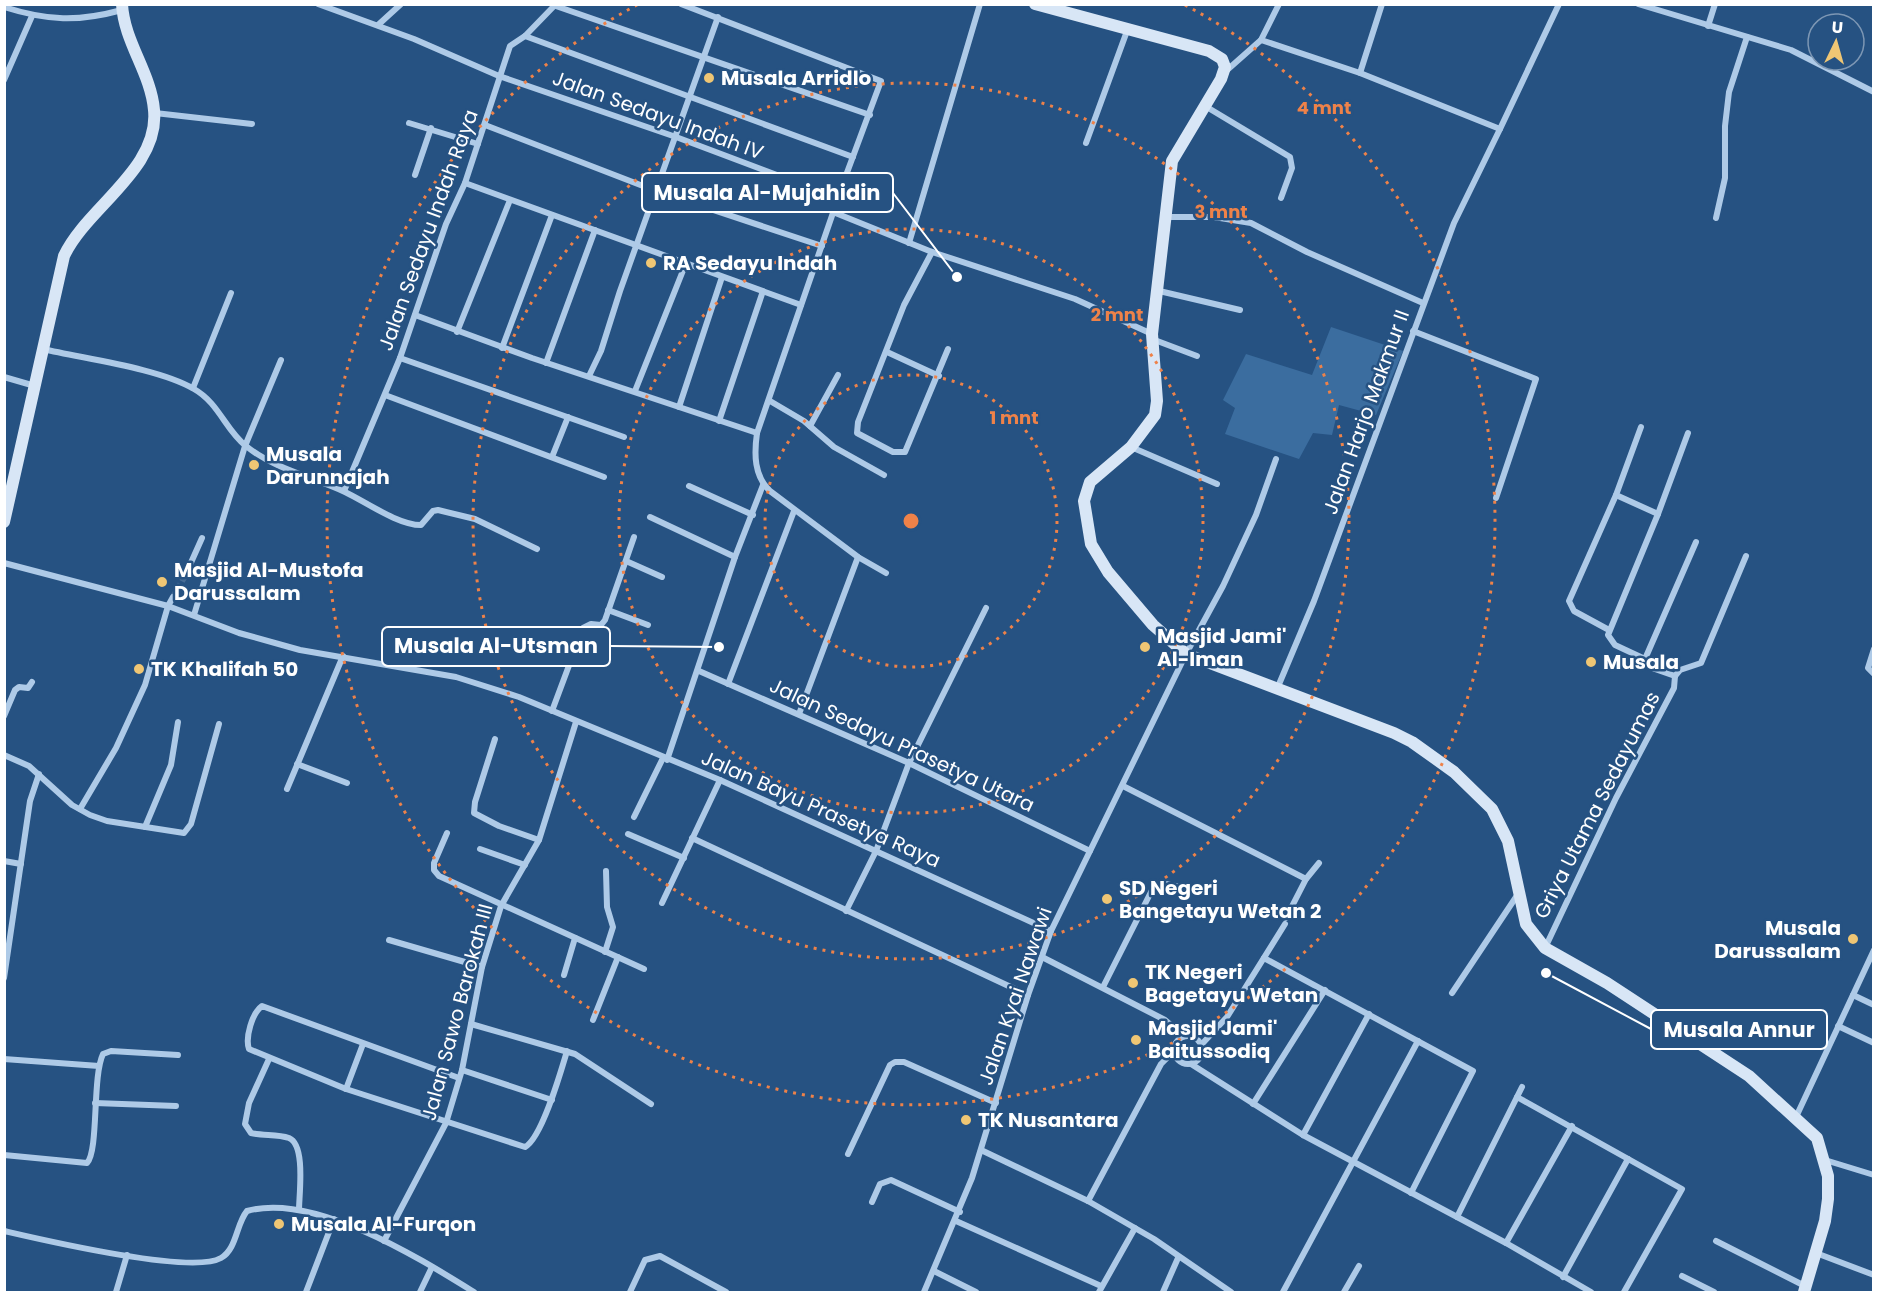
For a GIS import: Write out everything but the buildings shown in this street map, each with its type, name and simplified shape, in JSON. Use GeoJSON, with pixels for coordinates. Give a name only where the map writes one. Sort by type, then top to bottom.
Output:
{"type":"FeatureCollection","features":[{"type":"Feature","properties":{"kind":"street"},"geometry":{"type":"LineString","coordinates":[[318,4],[500,76]]}},
{"type":"Feature","properties":{"kind":"street"},"geometry":{"type":"LineString","coordinates":[[378,26],[401,4]]}},
{"type":"Feature","properties":{"kind":"street"},"geometry":{"type":"LineString","coordinates":[[681,4],[866,73],[881,81],[757,433],[755,454],[764,485],[794,511],[858,557],[886,573]]}},
{"type":"Feature","properties":{"kind":"street"},"geometry":{"type":"LineString","coordinates":[[909,243],[980,4]]}},
{"type":"Feature","properties":{"kind":"street"},"geometry":{"type":"LineString","coordinates":[[1035,4],[1127,31],[1209,51],[1222,59],[1225,71]]}},
{"type":"Feature","properties":{"kind":"street"},"geometry":{"type":"LineString","coordinates":[[1279,4],[1261,39],[1225,71],[1172,161],[1151,337],[1157,409],[1152,421],[1131,447],[1095,476],[1086,488],[1084,501],[1091,544],[1125,594],[1165,638],[1186,654],[1394,733],[1412,742],[1454,772],[1492,809],[1501,824],[1526,924],[1545,948],[1607,983],[1749,1076],[1817,1138],[1824,1160],[1828,1199],[1805,1289],[1716,1241]]}},
{"type":"Feature","properties":{"kind":"street"},"geometry":{"type":"LineString","coordinates":[[1360,74],[1382,4]]}},
{"type":"Feature","properties":{"kind":"street"},"geometry":{"type":"LineString","coordinates":[[1423,303],[1454,223],[1559,4]]}},
{"type":"Feature","properties":{"kind":"street"},"geometry":{"type":"LineString","coordinates":[[1638,4],[1791,50],[1874,92]]}},
{"type":"Feature","properties":{"kind":"street"},"geometry":{"type":"LineString","coordinates":[[1708,26],[1715,4]]}},
{"type":"Feature","properties":{"kind":"street"},"geometry":{"type":"LineString","coordinates":[[555,5],[870,115]]}},
{"type":"Feature","properties":{"kind":"street","name":"Jalan Sedayu Indah Raya"},"geometry":{"type":"LineString","coordinates":[[344,491],[400,357],[436,250],[465,183],[510,46],[525,36],[555,5]]}},
{"type":"Feature","properties":{"kind":"street"},"geometry":{"type":"LineString","coordinates":[[4,7],[48,19],[94,18],[122,7],[152,96],[155,113],[147,145],[141,158],[69,246],[42,349],[4,522]]}},
{"type":"Feature","properties":{"kind":"street"},"geometry":{"type":"LineString","coordinates":[[4,80],[32,16]]}},
{"type":"Feature","properties":{"kind":"street"},"geometry":{"type":"LineString","coordinates":[[590,376],[601,351],[718,17]]}},
{"type":"Feature","properties":{"kind":"street"},"geometry":{"type":"LineString","coordinates":[[1086,144],[1127,31]]}},
{"type":"Feature","properties":{"kind":"street"},"geometry":{"type":"LineString","coordinates":[[525,36],[853,157]]}},
{"type":"Feature","properties":{"kind":"street"},"geometry":{"type":"LineString","coordinates":[[1716,218],[1725,178],[1725,126],[1730,92],[1747,37]]}},
{"type":"Feature","properties":{"kind":"street"},"geometry":{"type":"LineString","coordinates":[[1261,39],[1360,74],[1500,129]]}},
{"type":"Feature","properties":{"kind":"street","name":"Jalan Sedayu Indah IV"},"geometry":{"type":"LineString","coordinates":[[500,76],[676,137],[838,198]]}},
{"type":"Feature","properties":{"kind":"street"},"geometry":{"type":"LineString","coordinates":[[1206,106],[1290,158],[1292,168],[1281,198]]}},
{"type":"Feature","properties":{"kind":"street"},"geometry":{"type":"LineString","coordinates":[[155,113],[252,124]]}},
{"type":"Feature","properties":{"kind":"street"},"geometry":{"type":"LineString","coordinates":[[409,123],[478,144]]}},
{"type":"Feature","properties":{"kind":"street"},"geometry":{"type":"LineString","coordinates":[[485,125],[656,191],[822,246]]}},
{"type":"Feature","properties":{"kind":"street"},"geometry":{"type":"LineString","coordinates":[[414,175],[431,128]]}},
{"type":"Feature","properties":{"kind":"street"},"geometry":{"type":"LineString","coordinates":[[465,183],[636,247],[801,304]]}},
{"type":"Feature","properties":{"kind":"street"},"geometry":{"type":"LineString","coordinates":[[458,332],[510,200]]}},
{"type":"Feature","properties":{"kind":"street"},"geometry":{"type":"LineString","coordinates":[[833,212],[932,252],[1076,298],[1151,337],[1197,356]]}},
{"type":"Feature","properties":{"kind":"street"},"geometry":{"type":"LineString","coordinates":[[502,348],[552,215]]}},
{"type":"Feature","properties":{"kind":"street","name":"Jalan Harjo Makmur II"},"geometry":{"type":"LineString","coordinates":[[1164,218],[1214,217],[1251,223],[1307,252],[1423,303],[1314,601],[1276,689]]}},
{"type":"Feature","properties":{"kind":"street"},"geometry":{"type":"LineString","coordinates":[[546,363],[595,230]]}},
{"type":"Feature","properties":{"kind":"street"},"geometry":{"type":"LineString","coordinates":[[932,252],[904,305],[857,430],[860,435],[893,452],[905,452],[939,376],[948,349]]}},
{"type":"Feature","properties":{"kind":"street"},"geometry":{"type":"LineString","coordinates":[[634,391],[686,263]]}},
{"type":"Feature","properties":{"kind":"street"},"geometry":{"type":"LineString","coordinates":[[679,407],[722,277]]}},
{"type":"Feature","properties":{"kind":"street"},"geometry":{"type":"LineString","coordinates":[[1155,290],[1240,310]]}},
{"type":"Feature","properties":{"kind":"street"},"geometry":{"type":"LineString","coordinates":[[719,421],[763,291]]}},
{"type":"Feature","properties":{"kind":"street"},"geometry":{"type":"LineString","coordinates":[[193,388],[231,293]]}},
{"type":"Feature","properties":{"kind":"street"},"geometry":{"type":"LineString","coordinates":[[415,315],[502,348],[757,433]]}},
{"type":"Feature","properties":{"kind":"street"},"geometry":{"type":"LineString","coordinates":[[1413,331],[1536,378],[1496,498]]}},
{"type":"Feature","properties":{"kind":"street"},"geometry":{"type":"LineString","coordinates":[[42,349],[146,371],[193,388],[214,405],[245,446],[281,466],[344,491],[411,524],[424,524],[433,511],[438,510],[475,519],[537,549]]}},
{"type":"Feature","properties":{"kind":"street"},"geometry":{"type":"LineString","coordinates":[[887,352],[939,376]]}},
{"type":"Feature","properties":{"kind":"street"},"geometry":{"type":"LineString","coordinates":[[400,357],[624,437]]}},
{"type":"Feature","properties":{"kind":"street"},"geometry":{"type":"LineString","coordinates":[[194,615],[245,446],[281,360]]}},
{"type":"Feature","properties":{"kind":"street"},"geometry":{"type":"LineString","coordinates":[[810,426],[838,375]]}},
{"type":"Feature","properties":{"kind":"street"},"geometry":{"type":"LineString","coordinates":[[4,377],[35,386]]}},
{"type":"Feature","properties":{"kind":"street"},"geometry":{"type":"LineString","coordinates":[[385,395],[604,477]]}},
{"type":"Feature","properties":{"kind":"street"},"geometry":{"type":"LineString","coordinates":[[770,401],[810,426],[834,447],[884,475]]}},
{"type":"Feature","properties":{"kind":"street"},"geometry":{"type":"LineString","coordinates":[[552,457],[568,417]]}},
{"type":"Feature","properties":{"kind":"street"},"geometry":{"type":"LineString","coordinates":[[1641,427],[1616,495],[1569,601],[1574,611],[1609,630],[1658,514],[1688,433]]}},
{"type":"Feature","properties":{"kind":"street"},"geometry":{"type":"LineString","coordinates":[[1131,447],[1217,484]]}},
{"type":"Feature","properties":{"kind":"street","name":"Jalan Kyai Nawawi"},"geometry":{"type":"LineString","coordinates":[[924,1293],[960,1212],[1028,995],[1051,931],[1186,654],[1223,586],[1256,515],[1276,459]]}},
{"type":"Feature","properties":{"kind":"street"},"geometry":{"type":"LineString","coordinates":[[634,817],[665,759],[699,671],[735,557],[764,485]]}},
{"type":"Feature","properties":{"kind":"street"},"geometry":{"type":"LineString","coordinates":[[689,486],[753,515]]}},
{"type":"Feature","properties":{"kind":"street"},"geometry":{"type":"LineString","coordinates":[[1616,495],[1658,514]]}},
{"type":"Feature","properties":{"kind":"street"},"geometry":{"type":"LineString","coordinates":[[728,684],[794,511]]}},
{"type":"Feature","properties":{"kind":"street"},"geometry":{"type":"LineString","coordinates":[[650,517],[735,557]]}},
{"type":"Feature","properties":{"kind":"street"},"geometry":{"type":"LineString","coordinates":[[552,711],[583,628],[587,625],[601,625],[634,537]]}},
{"type":"Feature","properties":{"kind":"street"},"geometry":{"type":"LineString","coordinates":[[184,576],[202,538]]}},
{"type":"Feature","properties":{"kind":"street","name":"Griya Utama Sedayumas"},"geometry":{"type":"LineString","coordinates":[[1645,659],[1696,542]]}},
{"type":"Feature","properties":{"kind":"street"},"geometry":{"type":"LineString","coordinates":[[1675,676],[1680,670],[1701,663],[1746,556]]}},
{"type":"Feature","properties":{"kind":"street"},"geometry":{"type":"LineString","coordinates":[[799,714],[858,557]]}},
{"type":"Feature","properties":{"kind":"street"},"geometry":{"type":"LineString","coordinates":[[626,561],[662,577]]}},
{"type":"Feature","properties":{"kind":"street","name":"Jalan Bayu Prasetya Raya"},"geometry":{"type":"LineString","coordinates":[[4,563],[168,606],[270,641],[456,677],[519,697],[720,780],[1051,931]]}},
{"type":"Feature","properties":{"kind":"street"},"geometry":{"type":"LineString","coordinates":[[80,809],[116,748],[145,685],[168,606],[173,597]]}},
{"type":"Feature","properties":{"kind":"street"},"geometry":{"type":"LineString","coordinates":[[846,911],[876,851],[909,763],[986,608]]}},
{"type":"Feature","properties":{"kind":"street"},"geometry":{"type":"LineString","coordinates":[[608,610],[648,625]]}},
{"type":"Feature","properties":{"kind":"street","name":"Griya Utama Sedayumas"},"geometry":{"type":"LineString","coordinates":[[1545,948],[1616,798],[1674,688],[1675,676],[1652,668],[1645,659],[1612,643],[1608,635],[1609,630]]}},
{"type":"Feature","properties":{"kind":"street"},"geometry":{"type":"LineString","coordinates":[[1874,649],[1868,668],[1874,674]]}},
{"type":"Feature","properties":{"kind":"street"},"geometry":{"type":"LineString","coordinates":[[287,789],[343,656]]}},
{"type":"Feature","properties":{"kind":"street","name":"Jalan Sedayu Prasetya Utara"},"geometry":{"type":"LineString","coordinates":[[699,671],[909,763],[1090,851]]}},
{"type":"Feature","properties":{"kind":"street"},"geometry":{"type":"LineString","coordinates":[[4,716],[15,690],[19,687],[28,688],[32,682]]}},
{"type":"Feature","properties":{"kind":"street"},"geometry":{"type":"LineString","coordinates":[[145,827],[171,765],[178,722]]}},
{"type":"Feature","properties":{"kind":"street","name":"Jalan Sawo Barokah III"},"geometry":{"type":"LineString","coordinates":[[384,1240],[446,1123],[462,1070],[482,967],[501,906],[539,840],[576,722]]}},
{"type":"Feature","properties":{"kind":"street"},"geometry":{"type":"LineString","coordinates":[[4,755],[39,774],[80,809],[107,821],[177,833],[188,830],[219,724]]}},
{"type":"Feature","properties":{"kind":"street"},"geometry":{"type":"LineString","coordinates":[[495,739],[474,813],[499,826],[539,840]]}},
{"type":"Feature","properties":{"kind":"street"},"geometry":{"type":"LineString","coordinates":[[297,764],[347,783]]}},
{"type":"Feature","properties":{"kind":"street"},"geometry":{"type":"LineString","coordinates":[[4,978],[30,801],[39,774]]}},
{"type":"Feature","properties":{"kind":"street"},"geometry":{"type":"LineString","coordinates":[[662,903],[720,780]]}},
{"type":"Feature","properties":{"kind":"street"},"geometry":{"type":"LineString","coordinates":[[1123,786],[1306,879]]}},
{"type":"Feature","properties":{"kind":"street"},"geometry":{"type":"LineString","coordinates":[[447,833],[434,863],[436,873],[501,906],[644,969]]}},
{"type":"Feature","properties":{"kind":"street"},"geometry":{"type":"LineString","coordinates":[[627,834],[684,858]]}},
{"type":"Feature","properties":{"kind":"street"},"geometry":{"type":"LineString","coordinates":[[692,838],[1028,995]]}},
{"type":"Feature","properties":{"kind":"street"},"geometry":{"type":"LineString","coordinates":[[480,849],[525,865]]}},
{"type":"Feature","properties":{"kind":"street"},"geometry":{"type":"LineString","coordinates":[[4,861],[21,864]]}},
{"type":"Feature","properties":{"kind":"street"},"geometry":{"type":"LineString","coordinates":[[1191,1064],[1202,1055],[1202,1044],[1227,1017],[1264,958],[1306,879],[1319,862]]}},
{"type":"Feature","properties":{"kind":"street"},"geometry":{"type":"LineString","coordinates":[[605,952],[613,927],[607,907],[606,871]]}},
{"type":"Feature","properties":{"kind":"street"},"geometry":{"type":"LineString","coordinates":[[1103,987],[1152,891],[1166,884],[1202,892]]}},
{"type":"Feature","properties":{"kind":"street"},"geometry":{"type":"LineString","coordinates":[[1452,993],[1518,894]]}},
{"type":"Feature","properties":{"kind":"street"},"geometry":{"type":"LineString","coordinates":[[564,975],[575,938]]}},
{"type":"Feature","properties":{"kind":"street"},"geometry":{"type":"LineString","coordinates":[[389,940],[482,967]]}},
{"type":"Feature","properties":{"kind":"street"},"geometry":{"type":"LineString","coordinates":[[1796,1117],[1874,950]]}},
{"type":"Feature","properties":{"kind":"street"},"geometry":{"type":"LineString","coordinates":[[593,1020],[618,957]]}},
{"type":"Feature","properties":{"kind":"street"},"geometry":{"type":"LineString","coordinates":[[1042,957],[1165,1020],[1184,1036],[1194,1037],[1202,1044]]}},
{"type":"Feature","properties":{"kind":"street"},"geometry":{"type":"LineString","coordinates":[[1264,958],[1473,1071],[1411,1193]]}},
{"type":"Feature","properties":{"kind":"street"},"geometry":{"type":"LineString","coordinates":[[1253,1104],[1325,990]]}},
{"type":"Feature","properties":{"kind":"street"},"geometry":{"type":"LineString","coordinates":[[1853,995],[1874,1005]]}},
{"type":"Feature","properties":{"kind":"street"},"geometry":{"type":"LineString","coordinates":[[459,1078],[260,1007],[247,1044],[249,1049],[269,1059],[346,1089],[446,1123],[525,1146],[531,1141],[552,1100],[567,1051]]}},
{"type":"Feature","properties":{"kind":"street"},"geometry":{"type":"LineString","coordinates":[[1304,1136],[1369,1014]]}},
{"type":"Feature","properties":{"kind":"street"},"geometry":{"type":"LineString","coordinates":[[471,1024],[582,1057],[651,1104]]}},
{"type":"Feature","properties":{"kind":"street"},"geometry":{"type":"LineString","coordinates":[[1838,1026],[1874,1043]]}},
{"type":"Feature","properties":{"kind":"street"},"geometry":{"type":"LineString","coordinates":[[1088,1201],[1161,1064],[1174,1051],[1176,1042],[1184,1036]]}},
{"type":"Feature","properties":{"kind":"street"},"geometry":{"type":"LineString","coordinates":[[1283,1293],[1418,1041]]}},
{"type":"Feature","properties":{"kind":"street"},"geometry":{"type":"LineString","coordinates":[[346,1089],[363,1044]]}},
{"type":"Feature","properties":{"kind":"street"},"geometry":{"type":"LineString","coordinates":[[4,1155],[87,1163],[92,1154],[99,1066],[103,1054],[111,1051],[178,1055]]}},
{"type":"Feature","properties":{"kind":"street"},"geometry":{"type":"LineString","coordinates":[[1174,1051],[1181,1062],[1191,1064],[1304,1136],[1506,1243],[1591,1293]]}},
{"type":"Feature","properties":{"kind":"street"},"geometry":{"type":"LineString","coordinates":[[4,1059],[99,1066]]}},
{"type":"Feature","properties":{"kind":"street"},"geometry":{"type":"LineString","coordinates":[[269,1059],[249,1103],[245,1124],[251,1133],[289,1138],[297,1146],[300,1167],[299,1210]]}},
{"type":"Feature","properties":{"kind":"street"},"geometry":{"type":"LineString","coordinates":[[848,1154],[890,1065],[895,1062],[904,1062],[996,1103]]}},
{"type":"Feature","properties":{"kind":"street"},"geometry":{"type":"LineString","coordinates":[[462,1070],[552,1100]]}},
{"type":"Feature","properties":{"kind":"street"},"geometry":{"type":"LineString","coordinates":[[1457,1217],[1522,1087]]}},
{"type":"Feature","properties":{"kind":"street"},"geometry":{"type":"LineString","coordinates":[[1517,1097],[1680,1187],[1682,1192],[1624,1293]]}},
{"type":"Feature","properties":{"kind":"street"},"geometry":{"type":"LineString","coordinates":[[95,1103],[176,1106]]}},
{"type":"Feature","properties":{"kind":"street"},"geometry":{"type":"LineString","coordinates":[[1506,1243],[1572,1126]]}},
{"type":"Feature","properties":{"kind":"street"},"geometry":{"type":"LineString","coordinates":[[981,1150],[1088,1201],[1135,1228],[1231,1293]]}},
{"type":"Feature","properties":{"kind":"street"},"geometry":{"type":"LineString","coordinates":[[1563,1278],[1628,1159]]}},
{"type":"Feature","properties":{"kind":"street"},"geometry":{"type":"LineString","coordinates":[[1824,1160],[1874,1175]]}},
{"type":"Feature","properties":{"kind":"street"},"geometry":{"type":"LineString","coordinates":[[872,1202],[880,1184],[891,1180],[960,1212]]}},
{"type":"Feature","properties":{"kind":"street"},"geometry":{"type":"LineString","coordinates":[[4,1231],[94,1251],[166,1262],[198,1263],[220,1259],[230,1248],[238,1224],[247,1211],[267,1208],[299,1210],[334,1219],[384,1240],[474,1293]]}},
{"type":"Feature","properties":{"kind":"street"},"geometry":{"type":"LineString","coordinates":[[306,1293],[334,1219]]}},
{"type":"Feature","properties":{"kind":"street"},"geometry":{"type":"LineString","coordinates":[[956,1221],[1100,1289],[1135,1228]]}},
{"type":"Feature","properties":{"kind":"street"},"geometry":{"type":"LineString","coordinates":[[1815,1252],[1874,1275]]}},
{"type":"Feature","properties":{"kind":"street"},"geometry":{"type":"LineString","coordinates":[[116,1293],[127,1255]]}},
{"type":"Feature","properties":{"kind":"street"},"geometry":{"type":"LineString","coordinates":[[630,1293],[645,1260],[660,1256],[726,1293]]}},
{"type":"Feature","properties":{"kind":"street"},"geometry":{"type":"LineString","coordinates":[[1163,1293],[1178,1258]]}},
{"type":"Feature","properties":{"kind":"street"},"geometry":{"type":"LineString","coordinates":[[1344,1293],[1359,1266]]}},
{"type":"Feature","properties":{"kind":"street"},"geometry":{"type":"LineString","coordinates":[[420,1293],[432,1268]]}},
{"type":"Feature","properties":{"kind":"street"},"geometry":{"type":"LineString","coordinates":[[934,1271],[976,1293]]}},
{"type":"Feature","properties":{"kind":"street"},"geometry":{"type":"LineString","coordinates":[[1682,1276],[1714,1293]]}},
{"type":"Feature","properties":{"kind":"shaded area"},"geometry":{"type":"Polygon","coordinates":[[[1331,327],[1403,351],[1376,415],[1339,405],[1332,435],[1313,433],[1299,459],[1225,434],[1235,408],[1223,400],[1246,354],[1312,375],[1331,327]]]}},
{"type":"Feature","properties":{"kind":"tunnel"},"geometry":{"type":"LineString","coordinates":[[173,597],[185,576]]}},
{"type":"Feature","properties":{"kind":"place","name":"Musala Arridlo"},"geometry":{"type":"Point","coordinates":[709,78]}},
{"type":"Feature","properties":{"kind":"place","name":"RA Sedayu Indah"},"geometry":{"type":"Point","coordinates":[651,263]}},
{"type":"Feature","properties":{"kind":"place","name":"Musala Al-Mujahidin"},"geometry":{"type":"Point","coordinates":[957,277]}},
{"type":"Feature","properties":{"kind":"place","name":"Musala Darunnajah"},"geometry":{"type":"Point","coordinates":[254,465]}},
{"type":"Feature","properties":{"kind":"place","name":"Masjid Al-Mustofa Darussalam"},"geometry":{"type":"Point","coordinates":[162,582]}},
{"type":"Feature","properties":{"kind":"place","name":"Musala Al-Utsman"},"geometry":{"type":"Point","coordinates":[719,647]}},
{"type":"Feature","properties":{"kind":"place","name":"Masjid Jami' Al-Iman"},"geometry":{"type":"Point","coordinates":[1145,647]}},
{"type":"Feature","properties":{"kind":"place","name":"Musala"},"geometry":{"type":"Point","coordinates":[1591,662]}},
{"type":"Feature","properties":{"kind":"place","name":"TK Khalifah 50"},"geometry":{"type":"Point","coordinates":[139,669]}},
{"type":"Feature","properties":{"kind":"place","name":"SD Negeri Bangetayu Wetan 2"},"geometry":{"type":"Point","coordinates":[1107,899]}},
{"type":"Feature","properties":{"kind":"place","name":"Musala Darussalam"},"geometry":{"type":"Point","coordinates":[1853,939]}},
{"type":"Feature","properties":{"kind":"place","name":"Musala Annur"},"geometry":{"type":"Point","coordinates":[1546,973]}},
{"type":"Feature","properties":{"kind":"place","name":"TK Negeri Bagetayu Wetan"},"geometry":{"type":"Point","coordinates":[1133,983]}},
{"type":"Feature","properties":{"kind":"place","name":"Masjid Jami' Baitussodiq"},"geometry":{"type":"Point","coordinates":[1136,1040]}},
{"type":"Feature","properties":{"kind":"place","name":"TK Nusantara"},"geometry":{"type":"Point","coordinates":[966,1120]}},
{"type":"Feature","properties":{"kind":"place","name":"Musala Al-Furqon"},"geometry":{"type":"Point","coordinates":[279,1224]}}]}
